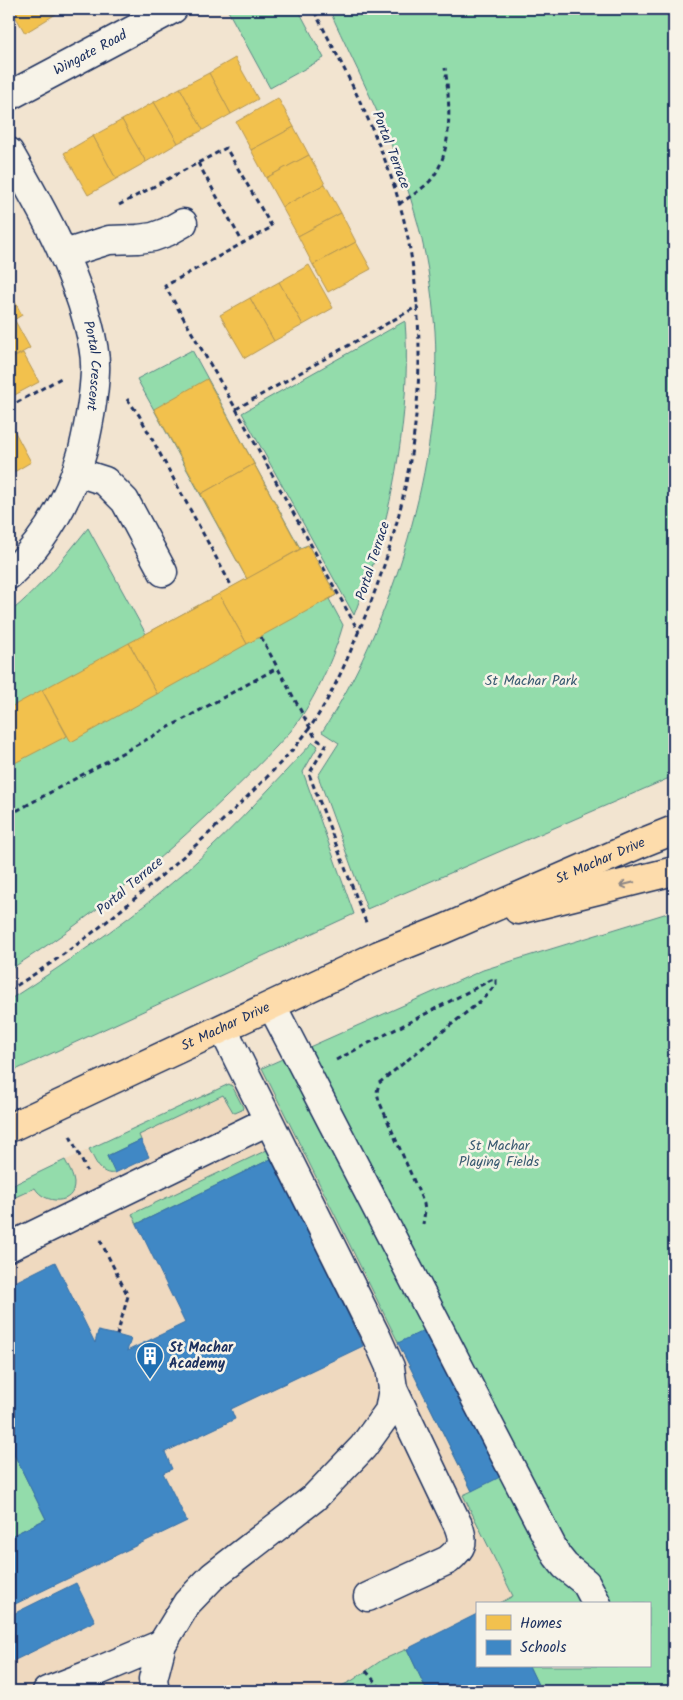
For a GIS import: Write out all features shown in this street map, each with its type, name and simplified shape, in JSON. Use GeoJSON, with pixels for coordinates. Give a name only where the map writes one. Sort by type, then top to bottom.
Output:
{"type":"FeatureCollection","features":[{"type":"Feature","properties":{"kind":"main road","name":"St Machar Drive"},"geometry":{"type":"LineString","coordinates":[[9,1128],[379,955],[674,830]]}},
{"type":"Feature","properties":{"kind":"main road","name":"St Machar Drive"},"geometry":{"type":"LineString","coordinates":[[444,929],[674,871]]}},
{"type":"Feature","properties":{"kind":"street","name":"Wingate Road"},"geometry":{"type":"LineString","coordinates":[[9,96],[173,9]]}},
{"type":"Feature","properties":{"kind":"street","name":"Portal Crescent"},"geometry":{"type":"LineString","coordinates":[[9,152],[64,254],[82,299],[92,340],[95,364],[91,418],[77,472],[55,518],[28,557],[9,575]]}},
{"type":"Feature","properties":{"kind":"street"},"geometry":{"type":"LineString","coordinates":[[64,254],[109,240],[153,237],[168,232],[183,223]]}},
{"type":"Feature","properties":{"kind":"street"},"geometry":{"type":"LineString","coordinates":[[77,472],[105,481],[125,501],[163,572]]}},
{"type":"Feature","properties":{"kind":"street"},"geometry":{"type":"LineString","coordinates":[[272,1006],[557,1556],[565,1566],[586,1583],[596,1602]]}},
{"type":"Feature","properties":{"kind":"street"},"geometry":{"type":"LineString","coordinates":[[222,1029],[377,1338],[390,1367],[393,1389],[463,1538],[459,1551],[448,1560],[368,1597]]}},
{"type":"Feature","properties":{"kind":"street"},"geometry":{"type":"LineString","coordinates":[[9,1247],[268,1121]]}},
{"type":"Feature","properties":{"kind":"street"},"geometry":{"type":"LineString","coordinates":[[155,1691],[153,1679],[162,1644],[187,1603],[213,1576],[314,1498],[363,1447],[389,1411],[393,1389]]}},
{"type":"Feature","properties":{"kind":"street"},"geometry":{"type":"LineString","coordinates":[[46,1691],[162,1644]]}},
{"type":"Feature","properties":{"kind":"path","name":"Portal Terrace"},"geometry":{"type":"LineString","coordinates":[[9,990],[32,976],[98,927],[170,868],[235,810],[285,758],[310,728],[340,678],[371,606],[397,524],[412,449],[419,392],[418,306],[406,229],[386,164],[352,83],[313,9]]}},
{"type":"Feature","properties":{"kind":"path"},"geometry":{"type":"LineString","coordinates":[[399,204],[431,180],[444,151],[449,125],[449,97],[445,68]]}},
{"type":"Feature","properties":{"kind":"path"},"geometry":{"type":"LineString","coordinates":[[114,207],[226,148],[272,227],[165,286],[236,409],[359,632]]}},
{"type":"Feature","properties":{"kind":"path"},"geometry":{"type":"LineString","coordinates":[[198,163],[243,243]]}},
{"type":"Feature","properties":{"kind":"path"},"geometry":{"type":"LineString","coordinates":[[236,409],[418,306]]}},
{"type":"Feature","properties":{"kind":"path"},"geometry":{"type":"LineString","coordinates":[[9,407],[95,364],[139,415],[232,587]]}},
{"type":"Feature","properties":{"kind":"path"},"geometry":{"type":"LineString","coordinates":[[261,637],[316,739],[326,745],[309,774],[379,955]]}},
{"type":"Feature","properties":{"kind":"path"},"geometry":{"type":"LineString","coordinates":[[9,815],[277,668]]}},
{"type":"Feature","properties":{"kind":"path"},"geometry":{"type":"LineString","coordinates":[[308,1074],[496,979],[496,984],[483,999],[379,1083],[377,1092],[379,1101],[424,1204],[425,1211],[414,1279]]}},
{"type":"Feature","properties":{"kind":"path"},"geometry":{"type":"LineString","coordinates":[[56,1107],[102,1202],[96,1231],[128,1296],[117,1335]]}},
{"type":"Feature","properties":{"kind":"path"},"geometry":{"type":"LineString","coordinates":[[366,1671],[383,1691]]}},
{"type":"Feature","properties":{"kind":"shaded area","name":"St Machar Academy"},"geometry":{"type":"Polygon","coordinates":[[[262,1068],[472,1491],[463,1495],[516,1602],[476,1602],[476,1668],[484,1668],[563,1691],[9,1691],[9,1187],[262,1068]]]}},
{"type":"Feature","properties":{"kind":"green space"},"geometry":{"type":"Polygon","coordinates":[[[227,9],[298,9],[324,58],[270,88],[227,9]]]}},
{"type":"Feature","properties":{"kind":"green space","name":"St Machar Park"},"geometry":{"type":"Polygon","coordinates":[[[329,9],[674,9],[674,776],[367,909],[318,776],[339,743],[322,732],[347,689],[370,642],[391,592],[408,539],[431,433],[435,381],[435,331],[425,255],[406,184],[375,108],[329,9]]]}},
{"type":"Feature","properties":{"kind":"green space"},"geometry":{"type":"Polygon","coordinates":[[[405,321],[406,379],[401,441],[396,471],[375,558],[354,615],[242,413],[405,321]]]}},
{"type":"Feature","properties":{"kind":"green space"},"geometry":{"type":"Polygon","coordinates":[[[192,350],[300,548],[308,545],[336,595],[329,599],[343,625],[329,664],[309,705],[292,730],[264,760],[200,822],[122,890],[66,932],[9,970],[9,613],[41,583],[88,528],[146,634],[247,579],[137,379],[192,350]]]}},
{"type":"Feature","properties":{"kind":"green space"},"geometry":{"type":"Polygon","coordinates":[[[313,742],[318,746],[303,772],[354,914],[9,1073],[9,1000],[109,932],[187,870],[242,817],[313,742]]]}},
{"type":"Feature","properties":{"kind":"green space","name":"St Machar Playing Fields"},"geometry":{"type":"Polygon","coordinates":[[[674,911],[674,1691],[541,1691],[530,1668],[650,1668],[650,1602],[502,1602],[513,1596],[463,1495],[472,1491],[262,1068],[483,970],[674,911]]]}},
{"type":"Feature","properties":{"kind":"green space"},"geometry":{"type":"Polygon","coordinates":[[[229,1084],[232,1086],[243,1107],[242,1110],[233,1112],[223,1095],[139,1135],[141,1140],[107,1156],[115,1173],[102,1170],[89,1149],[229,1084]]]}},
{"type":"Feature","properties":{"kind":"green space"},"geometry":{"type":"Polygon","coordinates":[[[269,1149],[273,1158],[137,1224],[132,1214],[269,1149]]]}},
{"type":"Feature","properties":{"kind":"green space"},"geometry":{"type":"Polygon","coordinates":[[[65,1160],[74,1183],[70,1196],[64,1199],[52,1200],[39,1193],[35,1188],[9,1200],[9,1187],[65,1160]]]}},
{"type":"Feature","properties":{"kind":"green space"},"geometry":{"type":"Polygon","coordinates":[[[9,1444],[46,1519],[9,1537],[9,1444]]]}},
{"type":"Feature","properties":{"kind":"green space"},"geometry":{"type":"Polygon","coordinates":[[[407,1649],[427,1691],[332,1691],[353,1680],[382,1660],[407,1649]]]}},
{"type":"Feature","properties":{"kind":"building: Homes"},"geometry":{"type":"Polygon","coordinates":[[[11,9],[64,9],[25,33],[11,9]]]}},
{"type":"Feature","properties":{"kind":"building: Homes"},"geometry":{"type":"Polygon","coordinates":[[[235,58],[258,99],[231,114],[209,73],[235,58]]]}},
{"type":"Feature","properties":{"kind":"building: Homes"},"geometry":{"type":"Polygon","coordinates":[[[209,73],[231,114],[203,130],[180,88],[209,73]]]}},
{"type":"Feature","properties":{"kind":"building: Homes"},"geometry":{"type":"Polygon","coordinates":[[[180,88],[203,130],[178,143],[154,102],[180,88]]]}},
{"type":"Feature","properties":{"kind":"building: Homes"},"geometry":{"type":"Polygon","coordinates":[[[278,98],[294,127],[251,150],[236,122],[278,98]]]}},
{"type":"Feature","properties":{"kind":"building: Homes"},"geometry":{"type":"Polygon","coordinates":[[[154,102],[178,143],[146,162],[122,120],[154,102]]]}},
{"type":"Feature","properties":{"kind":"building: Homes"},"geometry":{"type":"Polygon","coordinates":[[[122,120],[146,162],[116,179],[93,136],[122,120]]]}},
{"type":"Feature","properties":{"kind":"building: Homes"},"geometry":{"type":"Polygon","coordinates":[[[294,127],[309,155],[266,178],[251,150],[294,127]]]}},
{"type":"Feature","properties":{"kind":"building: Homes"},"geometry":{"type":"Polygon","coordinates":[[[93,136],[116,179],[88,195],[64,153],[93,136]]]}},
{"type":"Feature","properties":{"kind":"building: Homes"},"geometry":{"type":"Polygon","coordinates":[[[309,155],[325,184],[282,207],[266,178],[309,155]]]}},
{"type":"Feature","properties":{"kind":"building: Homes"},"geometry":{"type":"Polygon","coordinates":[[[325,184],[341,213],[298,236],[282,207],[325,184]]]}},
{"type":"Feature","properties":{"kind":"building: Homes"},"geometry":{"type":"Polygon","coordinates":[[[341,213],[356,242],[313,265],[298,236],[341,213]]]}},
{"type":"Feature","properties":{"kind":"building: Homes"},"geometry":{"type":"Polygon","coordinates":[[[356,242],[371,269],[328,292],[313,265],[356,242]]]}},
{"type":"Feature","properties":{"kind":"building: Homes"},"geometry":{"type":"Polygon","coordinates":[[[309,265],[333,308],[303,325],[279,282],[309,265]]]}},
{"type":"Feature","properties":{"kind":"building: Homes"},"geometry":{"type":"Polygon","coordinates":[[[279,282],[303,325],[274,341],[250,298],[279,282]]]}},
{"type":"Feature","properties":{"kind":"building: Homes"},"geometry":{"type":"Polygon","coordinates":[[[9,291],[22,315],[9,323],[9,291]]]}},
{"type":"Feature","properties":{"kind":"building: Homes"},"geometry":{"type":"Polygon","coordinates":[[[250,298],[274,341],[245,358],[220,315],[250,298]]]}},
{"type":"Feature","properties":{"kind":"building: Homes"},"geometry":{"type":"Polygon","coordinates":[[[14,319],[30,348],[9,360],[9,323],[14,319]]]}},
{"type":"Feature","properties":{"kind":"building: Homes"},"geometry":{"type":"Polygon","coordinates":[[[23,353],[39,382],[9,398],[9,360],[23,353]]]}},
{"type":"Feature","properties":{"kind":"building: Homes"},"geometry":{"type":"Polygon","coordinates":[[[207,379],[254,464],[201,494],[154,409],[207,379]]]}},
{"type":"Feature","properties":{"kind":"building: Homes"},"geometry":{"type":"Polygon","coordinates":[[[9,421],[31,462],[9,475],[9,421]]]}},
{"type":"Feature","properties":{"kind":"building: Homes"},"geometry":{"type":"Polygon","coordinates":[[[254,464],[300,549],[247,579],[201,494],[254,464]]]}},
{"type":"Feature","properties":{"kind":"building: Homes"},"geometry":{"type":"Polygon","coordinates":[[[308,545],[336,595],[247,644],[219,594],[308,545]]]}},
{"type":"Feature","properties":{"kind":"building: Homes"},"geometry":{"type":"Polygon","coordinates":[[[219,594],[247,644],[157,694],[129,643],[219,594]]]}},
{"type":"Feature","properties":{"kind":"building: Homes"},"geometry":{"type":"Polygon","coordinates":[[[129,643],[157,694],[71,742],[42,690],[129,643]]]}},
{"type":"Feature","properties":{"kind":"building: Homes"},"geometry":{"type":"Polygon","coordinates":[[[42,690],[67,736],[9,766],[9,708],[42,690]]]}},
{"type":"Feature","properties":{"kind":"building: Schools"},"geometry":{"type":"Polygon","coordinates":[[[141,1140],[149,1157],[115,1173],[107,1156],[141,1140]]]}},
{"type":"Feature","properties":{"kind":"building: Schools","name":"St Machar Academy"},"geometry":{"type":"Polygon","coordinates":[[[273,1158],[363,1346],[231,1409],[235,1419],[165,1452],[172,1469],[163,1473],[187,1521],[9,1607],[9,1537],[46,1519],[9,1444],[9,1285],[55,1262],[95,1343],[98,1331],[117,1335],[131,1339],[127,1351],[185,1323],[137,1224],[273,1158]]]}},
{"type":"Feature","properties":{"kind":"building: Schools"},"geometry":{"type":"Polygon","coordinates":[[[433,1326],[506,1474],[472,1491],[398,1343],[433,1326]]]}},
{"type":"Feature","properties":{"kind":"building: Schools"},"geometry":{"type":"Polygon","coordinates":[[[76,1583],[95,1621],[9,1663],[9,1616],[76,1583]]]}},
{"type":"Feature","properties":{"kind":"building: Schools"},"geometry":{"type":"Polygon","coordinates":[[[476,1614],[476,1668],[530,1668],[541,1691],[427,1691],[407,1649],[476,1614]]]}},
{"type":"Feature","properties":{"kind":"place","name":"St Machar Academy"},"geometry":{"type":"Point","coordinates":[150,1380]}}]}
